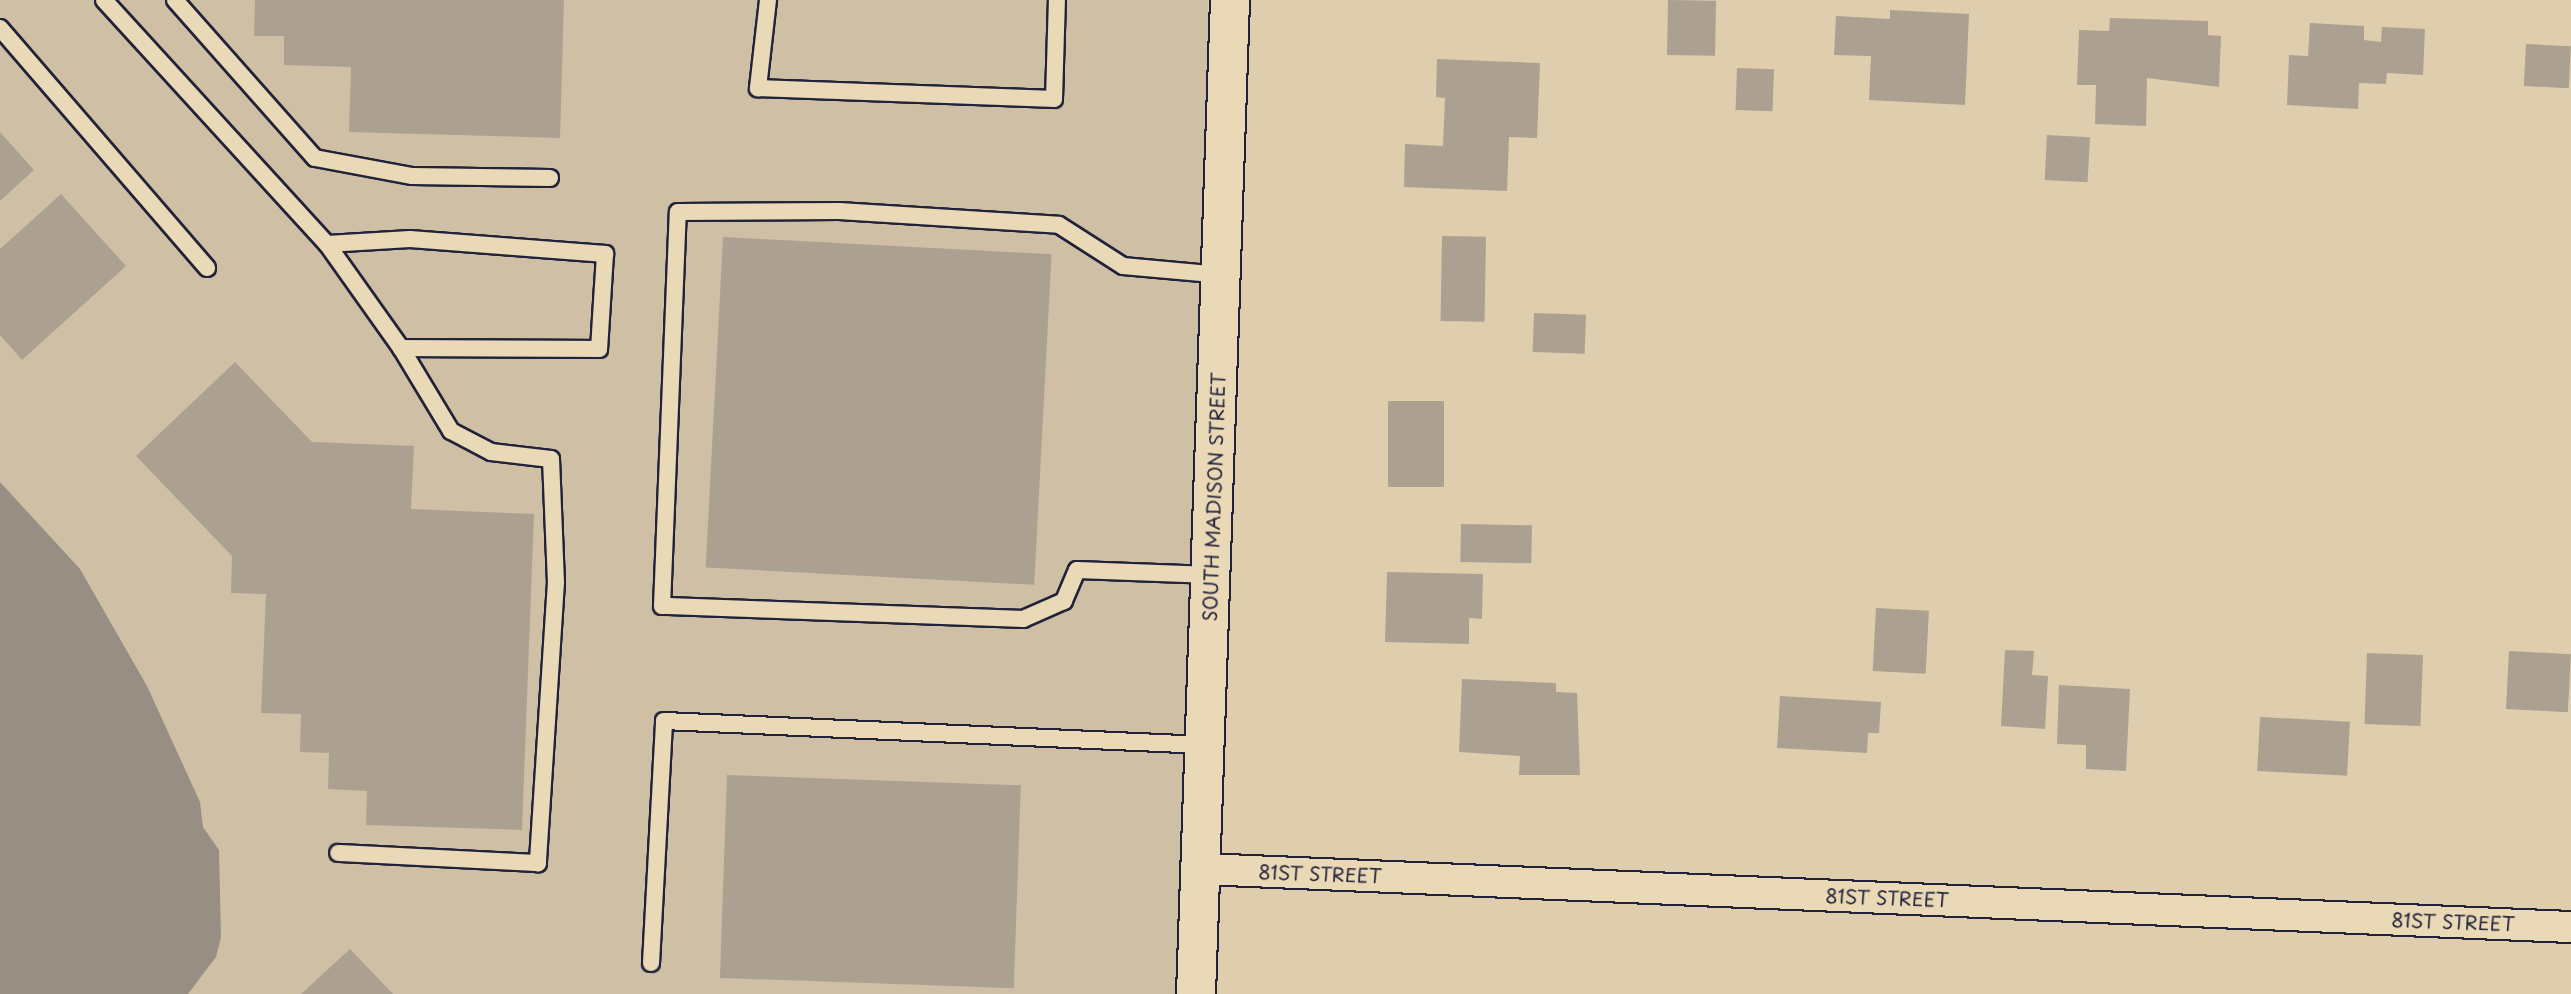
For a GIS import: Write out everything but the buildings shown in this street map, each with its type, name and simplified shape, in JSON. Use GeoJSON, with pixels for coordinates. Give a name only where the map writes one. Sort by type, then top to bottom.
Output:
{"type":"FeatureCollection","features":[{"type":"Feature","properties":{"kind":"street","name":"SOUTH MADISON STREET"},"geometry":{"type":"LineString","coordinates":[[1196,994],[1203,869],[1230,0]]}},
{"type":"Feature","properties":{"kind":"street","name":"81ST STREET"},"geometry":{"type":"LineString","coordinates":[[1203,869],[2571,927]]}},
{"type":"Feature","properties":{"kind":"lane"},"geometry":{"type":"LineString","coordinates":[[104,0],[327,244],[401,348],[451,431],[491,452],[551,459],[556,582],[538,863],[338,853]]}},
{"type":"Feature","properties":{"kind":"lane"},"geometry":{"type":"LineString","coordinates":[[175,0],[315,158],[412,176],[550,178]]}},
{"type":"Feature","properties":{"kind":"lane"},"geometry":{"type":"LineString","coordinates":[[768,0],[758,88],[1054,99],[1057,0]]}},
{"type":"Feature","properties":{"kind":"lane"},"geometry":{"type":"LineString","coordinates":[[0,28],[207,268]]}},
{"type":"Feature","properties":{"kind":"lane"},"geometry":{"type":"LineString","coordinates":[[1212,576],[1077,570],[1064,601],[1023,619],[663,606],[678,212],[839,211],[1059,225],[1124,266],[1221,275]]}},
{"type":"Feature","properties":{"kind":"lane"},"geometry":{"type":"LineString","coordinates":[[327,244],[410,239],[605,254],[599,349],[401,348]]}},
{"type":"Feature","properties":{"kind":"lane"},"geometry":{"type":"LineString","coordinates":[[651,963],[664,721],[1207,746]]}},
{"type":"Feature","properties":{"kind":"shaded area"},"geometry":{"type":"Polygon","coordinates":[[[0,0],[1208,0],[1208,994],[0,994],[0,0]]]}},
{"type":"Feature","properties":{"kind":"shaded area"},"geometry":{"type":"Polygon","coordinates":[[[0,482],[80,569],[147,686],[200,802],[203,827],[219,850],[221,937],[216,957],[188,994],[0,994],[0,482]]]}}]}
